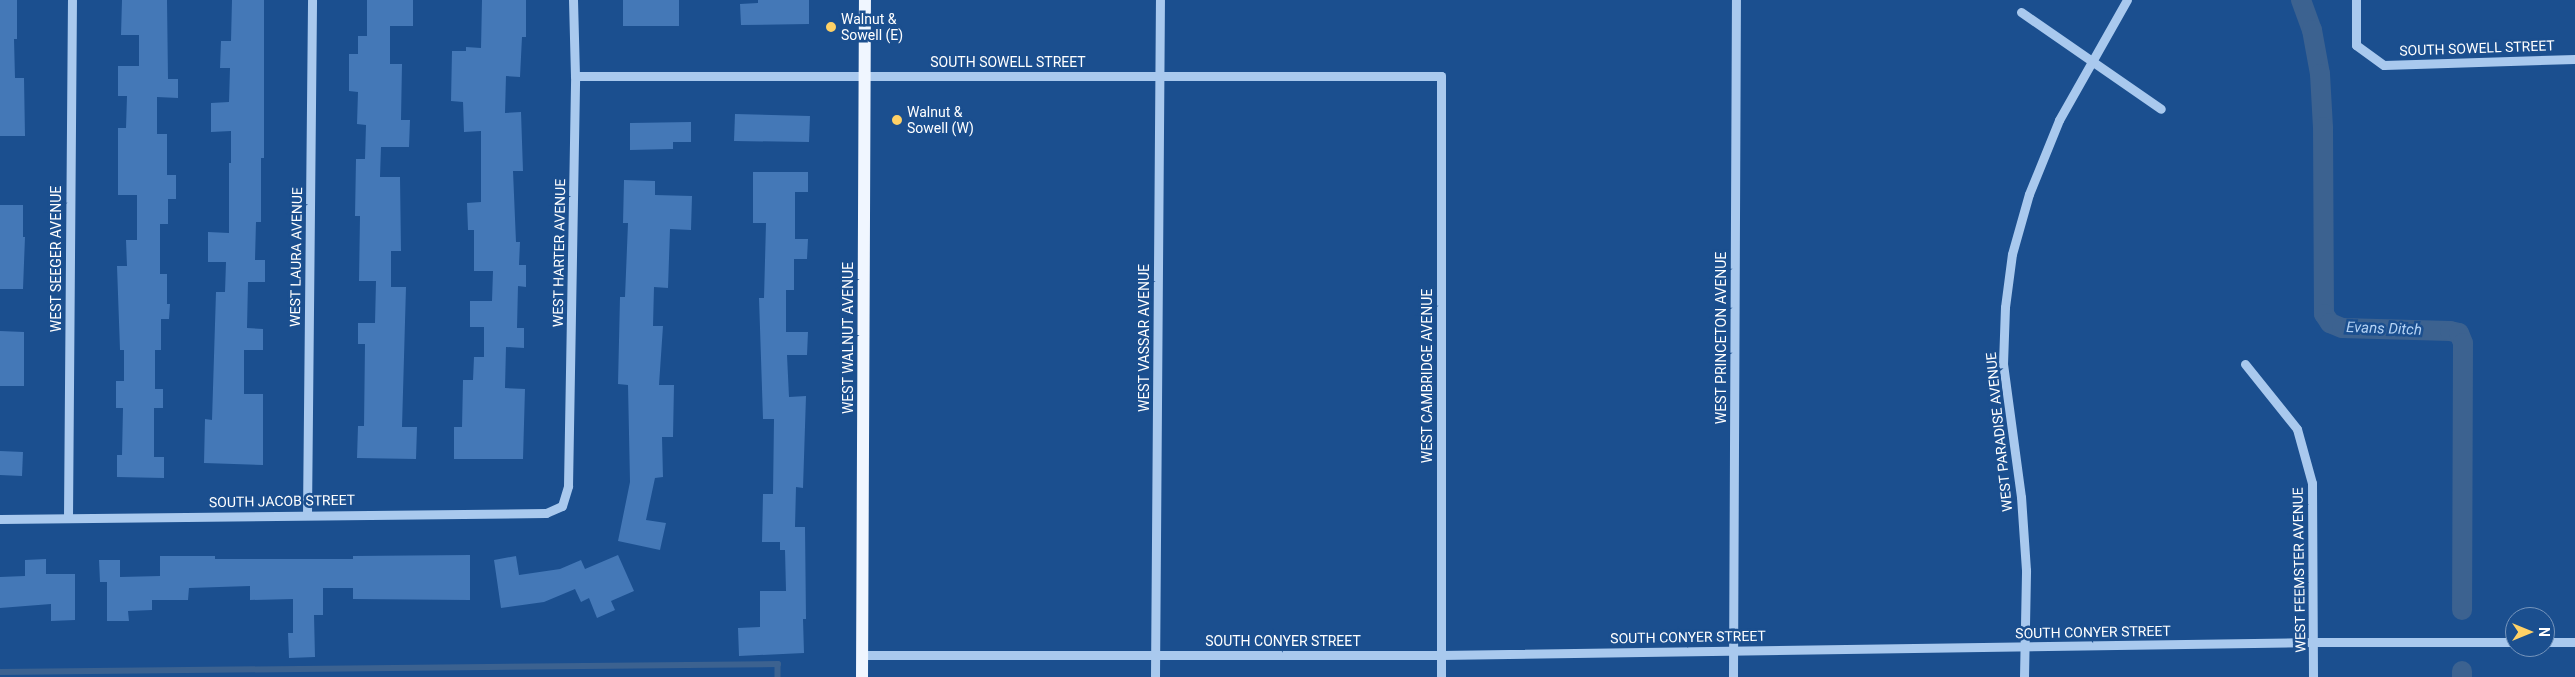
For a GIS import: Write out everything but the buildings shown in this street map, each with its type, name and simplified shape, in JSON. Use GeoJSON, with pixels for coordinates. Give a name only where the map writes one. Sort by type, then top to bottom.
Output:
{"type":"FeatureCollection","features":[{"type":"Feature","properties":{"kind":"main road","name":"WEST WALNUT AVENUE"},"geometry":{"type":"LineString","coordinates":[[862,677],[865,0]]}},
{"type":"Feature","properties":{"kind":"street","name":"WEST SEEGER AVENUE"},"geometry":{"type":"LineString","coordinates":[[68,517],[72,0]]}},
{"type":"Feature","properties":{"kind":"street","name":"WEST LAURA AVENUE"},"geometry":{"type":"LineString","coordinates":[[308,515],[312,0]]}},
{"type":"Feature","properties":{"kind":"street","name":"WEST HARTER AVENUE"},"geometry":{"type":"LineString","coordinates":[[562,506],[568,486],[575,76],[573,0]]}},
{"type":"Feature","properties":{"kind":"street","name":"WEST VASSAR AVENUE"},"geometry":{"type":"LineString","coordinates":[[1155,677],[1160,0]]}},
{"type":"Feature","properties":{"kind":"street","name":"WEST PRINCETON AVENUE"},"geometry":{"type":"LineString","coordinates":[[1733,677],[1736,0]]}},
{"type":"Feature","properties":{"kind":"street","name":"WEST PARADISE AVENUE"},"geometry":{"type":"LineString","coordinates":[[2024,677],[2026,570],[2021,498],[2003,364],[2005,307],[2012,254],[2029,194],[2059,120],[2127,0]]}},
{"type":"Feature","properties":{"kind":"street","name":"SOUTH SOWELL STREET"},"geometry":{"type":"LineString","coordinates":[[2356,0],[2356,45],[2384,65],[2575,59]]}},
{"type":"Feature","properties":{"kind":"street"},"geometry":{"type":"LineString","coordinates":[[2021,12],[2161,109]]}},
{"type":"Feature","properties":{"kind":"street","name":"SOUTH SOWELL STREET"},"geometry":{"type":"LineString","coordinates":[[575,76],[864,77],[1160,74],[1441,76]]}},
{"type":"Feature","properties":{"kind":"street","name":"WEST CAMBRIDGE AVENUE"},"geometry":{"type":"LineString","coordinates":[[1441,76],[1441,677]]}},
{"type":"Feature","properties":{"kind":"street","name":"WEST FEEMSTER AVENUE"},"geometry":{"type":"LineString","coordinates":[[2245,364],[2297,429],[2312,483],[2313,677]]}},
{"type":"Feature","properties":{"kind":"street","name":"SOUTH JACOB STREET"},"geometry":{"type":"LineString","coordinates":[[0,520],[68,517],[546,513],[562,506]]}},
{"type":"Feature","properties":{"kind":"street","name":"SOUTH CONYER STREET"},"geometry":{"type":"LineString","coordinates":[[862,655],[1441,655],[2313,642],[2505,642]]}},
{"type":"Feature","properties":{"kind":"street"},"geometry":{"type":"LineString","coordinates":[[2555,642],[2575,642]]}},
{"type":"Feature","properties":{"kind":"waterway","name":"Evans Ditch"},"geometry":{"type":"LineString","coordinates":[[2301,0],[2312,30],[2320,74],[2323,127],[2324,314],[2330,323],[2342,328],[2450,331],[2459,333],[2463,343],[2462,610]]}},
{"type":"Feature","properties":{"kind":"waterway"},"geometry":{"type":"LineString","coordinates":[[0,672],[778,664],[778,677]]}},
{"type":"Feature","properties":{"kind":"waterway","name":"Evans Ditch"},"geometry":{"type":"LineString","coordinates":[[2462,671],[2462,677]]}},
{"type":"Feature","properties":{"kind":"place","name":"Walnut & Sowell (E)"},"geometry":{"type":"Point","coordinates":[831,27]}},
{"type":"Feature","properties":{"kind":"place","name":"Walnut & Sowell (W)"},"geometry":{"type":"Point","coordinates":[897,120]}}]}
